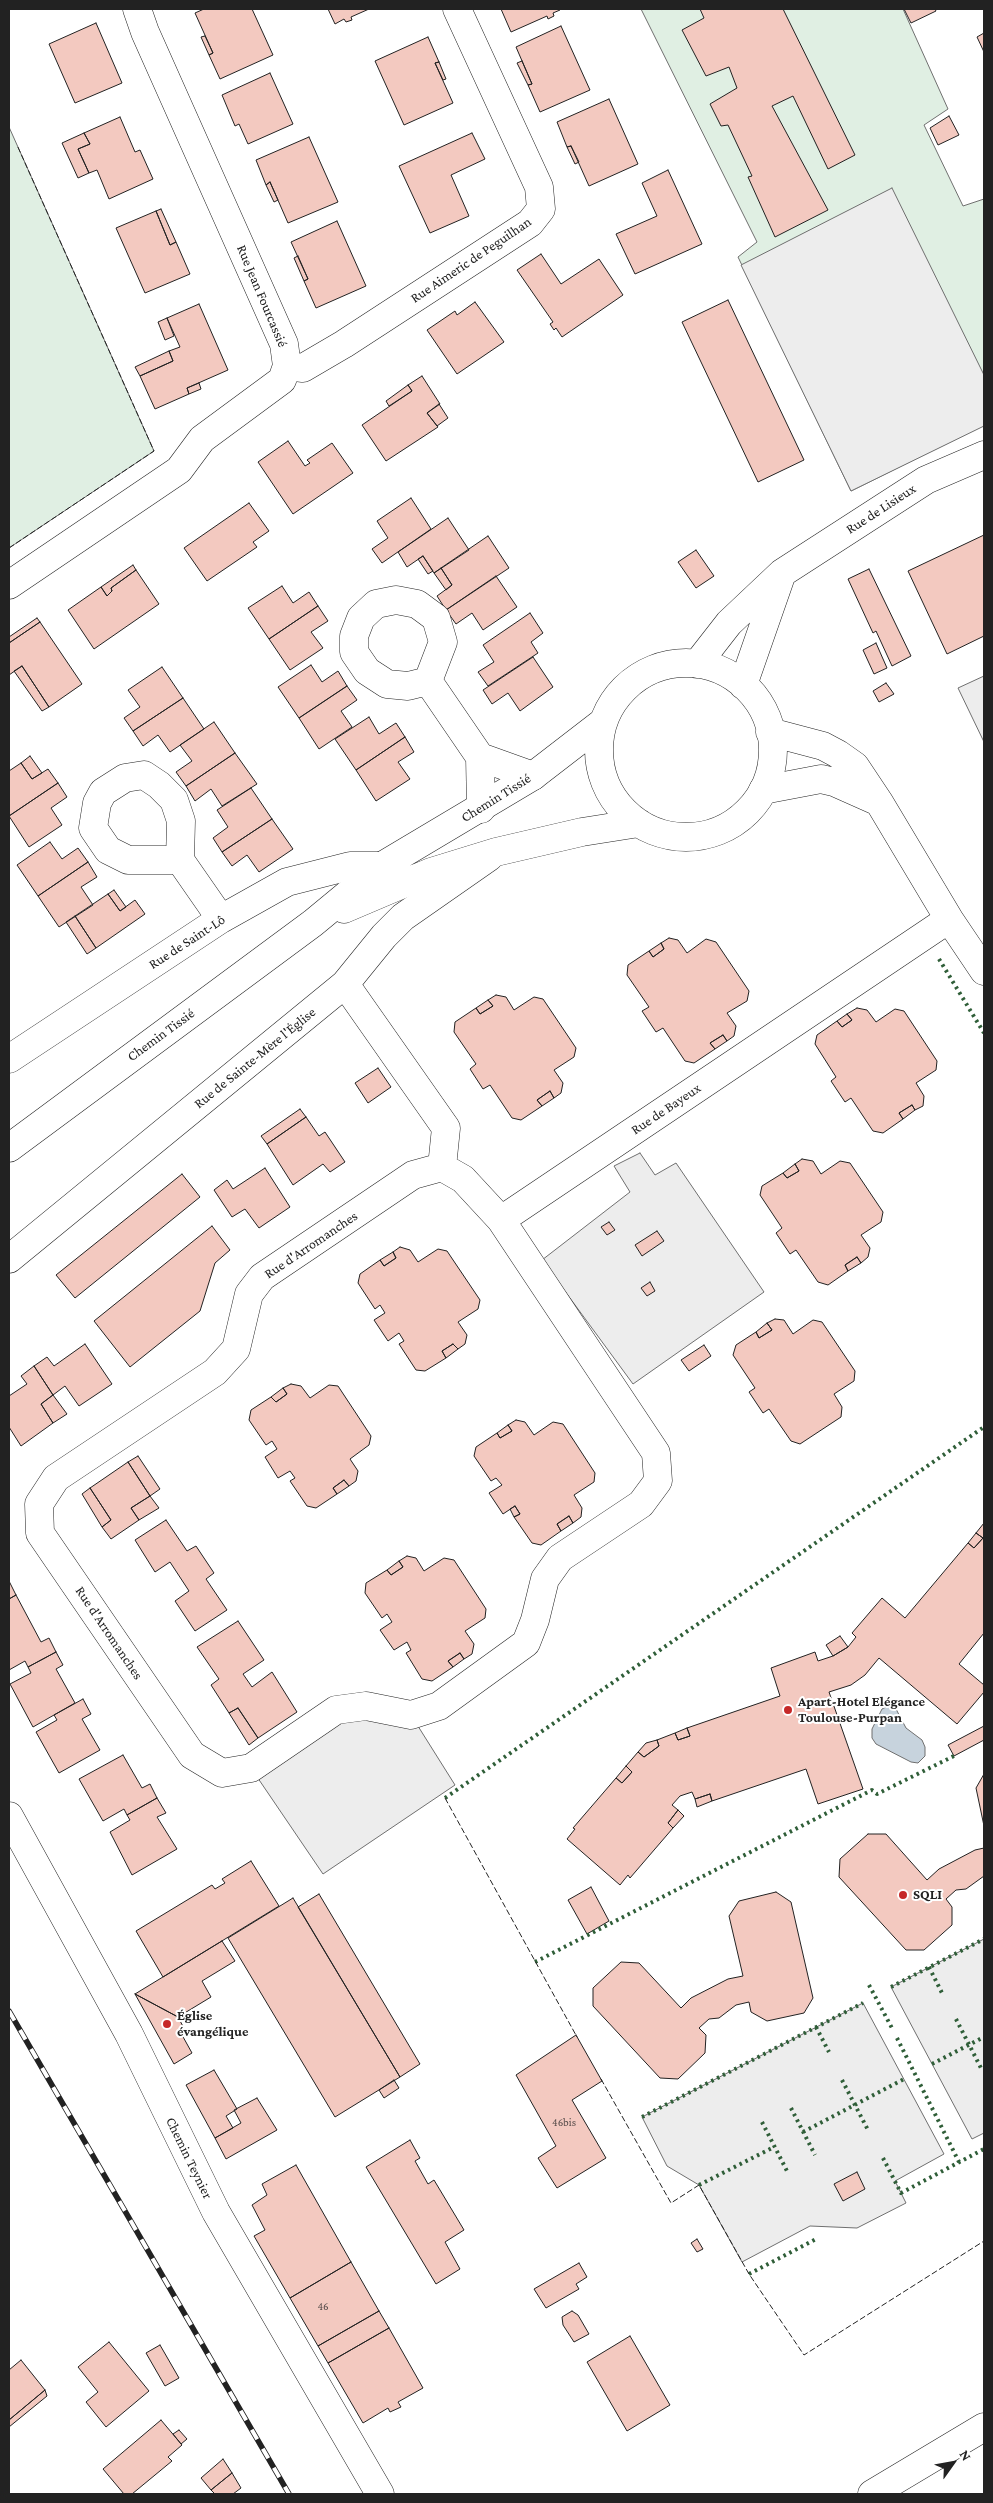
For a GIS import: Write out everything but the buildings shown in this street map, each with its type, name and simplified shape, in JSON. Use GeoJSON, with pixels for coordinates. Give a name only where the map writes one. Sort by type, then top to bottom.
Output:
{"type":"FeatureCollection","features":[{"type":"Feature","properties":{"kind":"main road","name":"Rue Jean Fourcassié"},"geometry":{"type":"LineString","coordinates":[[9,584],[179,470],[202,439],[282,380],[287,366],[284,344],[145,32],[137,9]]}},
{"type":"Feature","properties":{"kind":"main road","name":"Rue Aimeric de Peguilhan"},"geometry":{"type":"LineString","coordinates":[[287,366],[303,368],[344,344],[530,223],[541,209],[539,187],[457,9]]}},
{"type":"Feature","properties":{"kind":"main road","name":"Rue de Lisieux"},"geometry":{"type":"LineString","coordinates":[[697,664],[729,623],[782,573],[926,480],[984,455]]}},
{"type":"Feature","properties":{"kind":"main road"},"geometry":{"type":"LineString","coordinates":[[743,685],[782,573]]}},
{"type":"Feature","properties":{"kind":"main road"},"geometry":{"type":"LineString","coordinates":[[670,664],[697,664],[717,668],[743,685],[755,698],[766,718],[770,732],[772,760],[763,790],[756,802],[739,819],[711,833],[689,837],[672,836],[656,832],[639,823],[622,809],[606,784],[599,758],[599,743],[603,722],[612,704],[624,688],[643,674],[670,664]]}},
{"type":"Feature","properties":{"kind":"main road"},"geometry":{"type":"LineString","coordinates":[[428,681],[480,757],[481,809]]}},
{"type":"Feature","properties":{"kind":"main road","name":"Chemin Tissié"},"geometry":{"type":"LineString","coordinates":[[9,1148],[313,922],[382,866],[481,809],[533,776],[603,722]]}},
{"type":"Feature","properties":{"kind":"main road"},"geometry":{"type":"LineString","coordinates":[[770,732],[823,746],[856,766],[949,919],[984,971]]}},
{"type":"Feature","properties":{"kind":"main road"},"geometry":{"type":"LineString","coordinates":[[480,757],[533,776]]}},
{"type":"Feature","properties":{"kind":"main road"},"geometry":{"type":"LineString","coordinates":[[763,790],[821,779],[879,802]]}},
{"type":"Feature","properties":{"kind":"main road","name":"Chemin Tissié"},"geometry":{"type":"LineString","coordinates":[[313,922],[431,872],[496,852],[582,832],[639,823]]}},
{"type":"Feature","properties":{"kind":"main road","name":"Rue de Sainte-Mère l'Église"},"geometry":{"type":"LineString","coordinates":[[9,1259],[345,984],[384,936],[403,917],[496,852]]}},
{"type":"Feature","properties":{"kind":"main road"},"geometry":{"type":"LineString","coordinates":[[180,860],[221,919]]}},
{"type":"Feature","properties":{"kind":"main road","name":"Rue de Saint-Lô"},"geometry":{"type":"LineString","coordinates":[[9,1059],[221,919],[287,882],[350,866],[382,866]]}},
{"type":"Feature","properties":{"kind":"main road","name":"Rue de Bayeux"},"geometry":{"type":"LineString","coordinates":[[502,1220],[949,919]]}},
{"type":"Feature","properties":{"kind":"main road"},"geometry":{"type":"LineString","coordinates":[[345,984],[446,1128],[442,1167],[463,1179],[502,1220]]}},
{"type":"Feature","properties":{"kind":"main road","name":"Rue d'Arromanches"},"geometry":{"type":"LineString","coordinates":[[442,1167],[412,1175],[262,1277],[249,1294],[236,1349],[215,1372],[56,1478],[39,1504],[40,1533],[192,1755],[222,1773],[251,1768],[336,1710],[366,1706],[411,1716],[439,1706],[526,1644],[535,1620],[545,1579],[560,1558],[641,1504],[658,1481],[656,1453],[502,1220]]}},
{"type":"Feature","properties":{"kind":"main road","name":"Chemin Teynier"},"geometry":{"type":"LineString","coordinates":[[9,1816],[129,2034],[216,2212],[380,2494]]}},
{"type":"Feature","properties":{"kind":"main road"},"geometry":{"type":"LineString","coordinates":[[872,2494],[984,2427]]}},
{"type":"Feature","properties":{"kind":"green space"},"geometry":{"type":"Polygon","coordinates":[[[641,9],[903,9],[948,109],[924,125],[963,206],[984,199],[984,425],[851,491],[738,257],[757,242],[641,9]]]}},
{"type":"Feature","properties":{"kind":"green space"},"geometry":{"type":"Polygon","coordinates":[[[9,127],[154,451],[9,548],[9,127]]]}},
{"type":"Feature","properties":{"kind":"shaded area"},"geometry":{"type":"Polygon","coordinates":[[[892,188],[984,375],[984,426],[851,491],[741,265],[892,188]]]}},
{"type":"Feature","properties":{"kind":"shaded area"},"geometry":{"type":"Polygon","coordinates":[[[984,676],[984,742],[958,688],[984,676]]]}},
{"type":"Feature","properties":{"kind":"shaded area"},"geometry":{"type":"Polygon","coordinates":[[[640,1153],[655,1175],[676,1163],[764,1292],[633,1384],[542,1260],[630,1192],[614,1166],[640,1153]]]}},
{"type":"Feature","properties":{"kind":"shaded area"},"geometry":{"type":"Polygon","coordinates":[[[888,1706],[896,1709],[906,1728],[922,1740],[925,1747],[925,1756],[918,1763],[911,1762],[876,1744],[872,1738],[872,1729],[882,1709],[888,1706]]]}},
{"type":"Feature","properties":{"kind":"shaded area"},"geometry":{"type":"Polygon","coordinates":[[[336,1710],[411,1715],[455,1785],[323,1874],[251,1768],[336,1710]]]}},
{"type":"Feature","properties":{"kind":"shaded area"},"geometry":{"type":"Polygon","coordinates":[[[984,1939],[984,2133],[972,2139],[891,1987],[984,1939]]]}},
{"type":"Feature","properties":{"kind":"shaded area"},"geometry":{"type":"Polygon","coordinates":[[[863,2003],[944,2154],[895,2181],[906,2203],[857,2228],[810,2226],[742,2262],[699,2185],[667,2166],[642,2117],[863,2003]]]}},
{"type":"Feature","properties":{"kind":"railway"},"geometry":{"type":"LineString","coordinates":[[9,2011],[289,2494]]}},
{"type":"Feature","properties":{"kind":"hedge"},"geometry":{"type":"LineString","coordinates":[[939,959],[984,1033]]}},
{"type":"Feature","properties":{"kind":"hedge"},"geometry":{"type":"LineString","coordinates":[[445,1798],[984,1427]]}},
{"type":"Feature","properties":{"kind":"hedge"},"geometry":{"type":"LineString","coordinates":[[535,1962],[872,1790],[877,1794],[954,1756]]}},
{"type":"Feature","properties":{"kind":"hedge"},"geometry":{"type":"LineString","coordinates":[[891,1987],[984,1939]]}},
{"type":"Feature","properties":{"kind":"hedge"},"geometry":{"type":"LineString","coordinates":[[929,1967],[942,1993]]}},
{"type":"Feature","properties":{"kind":"hedge"},"geometry":{"type":"LineString","coordinates":[[869,1985],[893,2030]]}},
{"type":"Feature","properties":{"kind":"hedge"},"geometry":{"type":"LineString","coordinates":[[642,2117],[863,2003]]}},
{"type":"Feature","properties":{"kind":"hedge"},"geometry":{"type":"LineString","coordinates":[[956,2019],[982,2070]]}},
{"type":"Feature","properties":{"kind":"hedge"},"geometry":{"type":"LineString","coordinates":[[816,2027],[829,2052]]}},
{"type":"Feature","properties":{"kind":"hedge"},"geometry":{"type":"LineString","coordinates":[[932,2064],[984,2037]]}},
{"type":"Feature","properties":{"kind":"hedge"},"geometry":{"type":"LineString","coordinates":[[897,2038],[959,2162]]}},
{"type":"Feature","properties":{"kind":"hedge"},"geometry":{"type":"LineString","coordinates":[[803,2132],[904,2079]]}},
{"type":"Feature","properties":{"kind":"hedge"},"geometry":{"type":"LineString","coordinates":[[842,2080],[868,2130]]}},
{"type":"Feature","properties":{"kind":"hedge"},"geometry":{"type":"LineString","coordinates":[[791,2108],[815,2155]]}},
{"type":"Feature","properties":{"kind":"hedge"},"geometry":{"type":"LineString","coordinates":[[762,2122],[787,2171]]}},
{"type":"Feature","properties":{"kind":"hedge"},"geometry":{"type":"LineString","coordinates":[[699,2185],[774,2147]]}},
{"type":"Feature","properties":{"kind":"hedge"},"geometry":{"type":"LineString","coordinates":[[883,2158],[901,2193],[984,2149]]}},
{"type":"Feature","properties":{"kind":"hedge"},"geometry":{"type":"LineString","coordinates":[[749,2274],[818,2238]]}},
{"type":"Feature","properties":{"kind":"fence"},"geometry":{"type":"LineString","coordinates":[[9,548],[154,451],[17,145]]}},
{"type":"Feature","properties":{"kind":"fence"},"geometry":{"type":"LineString","coordinates":[[445,1798],[577,2037]]}},
{"type":"Feature","properties":{"kind":"fence"},"geometry":{"type":"LineString","coordinates":[[601,2079],[671,2203],[699,2185],[749,2274],[804,2355],[984,2241]]}},
{"type":"Feature","properties":{"kind":"place","name":"Apart-Hotel Elégance Toulouse-Purpan"},"geometry":{"type":"Point","coordinates":[788,1710]}},
{"type":"Feature","properties":{"kind":"place","name":"SQLI"},"geometry":{"type":"Point","coordinates":[903,1895]}},
{"type":"Feature","properties":{"kind":"place","name":"Église évangélique"},"geometry":{"type":"Point","coordinates":[167,2024]}}]}
